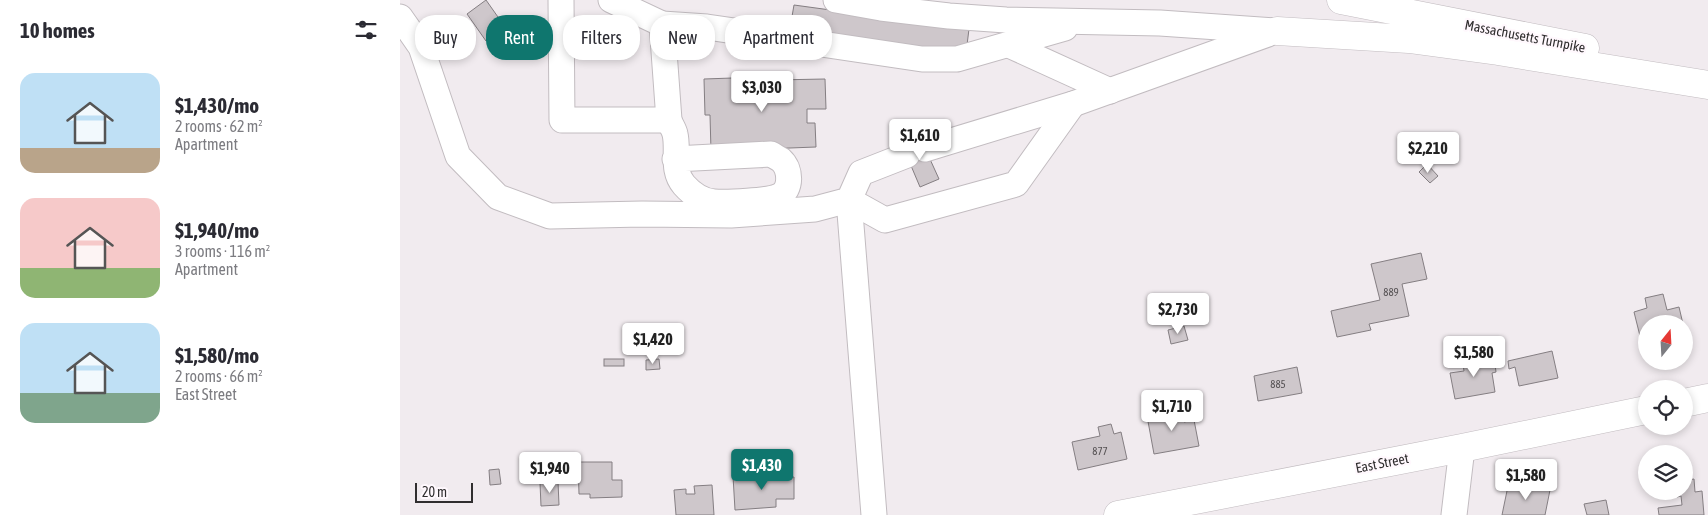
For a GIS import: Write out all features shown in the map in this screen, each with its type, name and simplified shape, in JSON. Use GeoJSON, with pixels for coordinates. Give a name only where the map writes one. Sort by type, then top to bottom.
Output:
{"type":"FeatureCollection","features":[{"type":"Feature","properties":{"kind":"main road","name":"Massachusetts Turnpike"},"geometry":{"type":"LineString","coordinates":[[1341,0],[1571,44],[1708,78]]}},
{"type":"Feature","properties":{"kind":"main road"},"geometry":{"type":"LineString","coordinates":[[1277,31],[1409,39],[1708,84]]}},
{"type":"Feature","properties":{"kind":"main road"},"geometry":{"type":"LineString","coordinates":[[1693,401],[1708,398]]}},
{"type":"Feature","properties":{"kind":"main road","name":"East Street"},"geometry":{"type":"LineString","coordinates":[[1118,515],[1214,505],[1462,448],[1638,412]]}},
{"type":"Feature","properties":{"kind":"street"},"geometry":{"type":"LineString","coordinates":[[562,0],[562,120],[668,120]]}},
{"type":"Feature","properties":{"kind":"street"},"geometry":{"type":"LineString","coordinates":[[611,0],[650,18]]}},
{"type":"Feature","properties":{"kind":"street"},"geometry":{"type":"LineString","coordinates":[[836,0],[949,16],[1006,20],[1160,23],[1277,31]]}},
{"type":"Feature","properties":{"kind":"street"},"geometry":{"type":"LineString","coordinates":[[400,17],[421,47],[458,156],[498,197],[550,216],[731,215],[816,210],[849,200],[885,220],[1016,184],[1073,104]]}},
{"type":"Feature","properties":{"kind":"street"},"geometry":{"type":"LineString","coordinates":[[715,28],[922,59],[957,59],[1087,22]]}},
{"type":"Feature","properties":{"kind":"street"},"geometry":{"type":"LineString","coordinates":[[874,515],[849,200],[862,173],[916,152],[1073,104],[1277,31]]}},
{"type":"Feature","properties":{"kind":"street"},"geometry":{"type":"LineString","coordinates":[[1009,45],[1110,91]]}},
{"type":"Feature","properties":{"kind":"street"},"geometry":{"type":"LineString","coordinates":[[664,60],[668,120],[675,134],[675,159]]}},
{"type":"Feature","properties":{"kind":"street"},"geometry":{"type":"LineString","coordinates":[[1454,515],[1462,448]]}},
{"type":"Feature","properties":{"kind":"building"},"geometry":{"type":"Polygon","coordinates":[[[486,0],[497,15],[486,15],[486,41],[476,27],[476,15],[467,14],[486,0]]]}},
{"type":"Feature","properties":{"kind":"building"},"geometry":{"type":"Polygon","coordinates":[[[794,5],[969,29],[966,53],[832,34],[832,15],[792,15],[794,5]]]}},
{"type":"Feature","properties":{"kind":"building"},"geometry":{"type":"Polygon","coordinates":[[[761,77],[761,84],[774,84],[774,80],[825,79],[826,109],[807,109],[807,123],[815,123],[816,147],[711,151],[710,115],[705,115],[704,79],[761,77]]]}},
{"type":"Feature","properties":{"kind":"building"},"geometry":{"type":"Polygon","coordinates":[[[919,135],[939,179],[920,187],[901,142],[919,135]]]}},
{"type":"Feature","properties":{"kind":"building"},"geometry":{"type":"Polygon","coordinates":[[[1427,164],[1438,176],[1430,183],[1419,172],[1427,164]]]}},
{"type":"Feature","properties":{"kind":"building"},"geometry":{"type":"Polygon","coordinates":[[[1421,253],[1427,279],[1402,284],[1409,316],[1369,324],[1371,330],[1337,337],[1331,311],[1380,300],[1371,264],[1421,253]]]}},
{"type":"Feature","properties":{"kind":"building"},"geometry":{"type":"Polygon","coordinates":[[[1663,294],[1667,310],[1679,307],[1681,315],[1638,315],[1638,328],[1634,312],[1647,308],[1645,298],[1663,294]]]}},
{"type":"Feature","properties":{"kind":"building"},"geometry":{"type":"Polygon","coordinates":[[[1184,326],[1188,340],[1171,344],[1168,330],[1184,326]]]}},
{"type":"Feature","properties":{"kind":"building"},"geometry":{"type":"Polygon","coordinates":[[[1552,351],[1558,378],[1519,386],[1515,367],[1509,369],[1508,361],[1552,351]]]}},
{"type":"Feature","properties":{"kind":"building"},"geometry":{"type":"Polygon","coordinates":[[[1484,353],[1486,366],[1495,364],[1496,372],[1492,373],[1495,392],[1455,399],[1450,373],[1464,371],[1462,357],[1484,353]]]}},
{"type":"Feature","properties":{"kind":"building"},"geometry":{"type":"Polygon","coordinates":[[[604,359],[624,359],[624,366],[604,366],[604,359]]]}},
{"type":"Feature","properties":{"kind":"building"},"geometry":{"type":"Polygon","coordinates":[[[659,359],[660,369],[646,370],[646,360],[659,359]]]}},
{"type":"Feature","properties":{"kind":"building"},"geometry":{"type":"Polygon","coordinates":[[[1297,367],[1302,393],[1258,401],[1254,376],[1297,367]]]}},
{"type":"Feature","properties":{"kind":"building"},"geometry":{"type":"Polygon","coordinates":[[[1182,410],[1184,422],[1194,420],[1199,446],[1154,454],[1147,416],[1182,410]]]}},
{"type":"Feature","properties":{"kind":"building"},"geometry":{"type":"Polygon","coordinates":[[[1111,424],[1114,434],[1121,432],[1127,459],[1078,470],[1072,442],[1100,436],[1098,427],[1111,424]]]}},
{"type":"Feature","properties":{"kind":"building"},"geometry":{"type":"Polygon","coordinates":[[[578,462],[612,462],[612,480],[622,480],[622,497],[590,498],[590,494],[579,494],[578,462]]]}},
{"type":"Feature","properties":{"kind":"building"},"geometry":{"type":"Polygon","coordinates":[[[499,469],[501,484],[490,485],[489,470],[499,469]]]}},
{"type":"Feature","properties":{"kind":"building"},"geometry":{"type":"Polygon","coordinates":[[[773,471],[774,478],[794,477],[794,499],[776,499],[776,507],[735,510],[733,476],[747,475],[747,480],[756,479],[755,472],[773,471]]]}},
{"type":"Feature","properties":{"kind":"building"},"geometry":{"type":"Polygon","coordinates":[[[1693,479],[1695,492],[1702,491],[1704,515],[1659,515],[1658,508],[1682,505],[1681,500],[1693,500],[1693,479]]]}},
{"type":"Feature","properties":{"kind":"building"},"geometry":{"type":"Polygon","coordinates":[[[558,482],[559,505],[541,506],[540,483],[558,482]]]}},
{"type":"Feature","properties":{"kind":"building"},"geometry":{"type":"Polygon","coordinates":[[[712,485],[714,515],[676,515],[674,490],[686,489],[686,494],[695,494],[694,486],[712,485]]]}},
{"type":"Feature","properties":{"kind":"building"},"geometry":{"type":"Polygon","coordinates":[[[1508,486],[1531,490],[1531,486],[1550,490],[1545,515],[1502,515],[1508,486]]]}},
{"type":"Feature","properties":{"kind":"building"},"geometry":{"type":"Polygon","coordinates":[[[1606,500],[1609,515],[1587,515],[1584,504],[1606,500]]]}}]}
